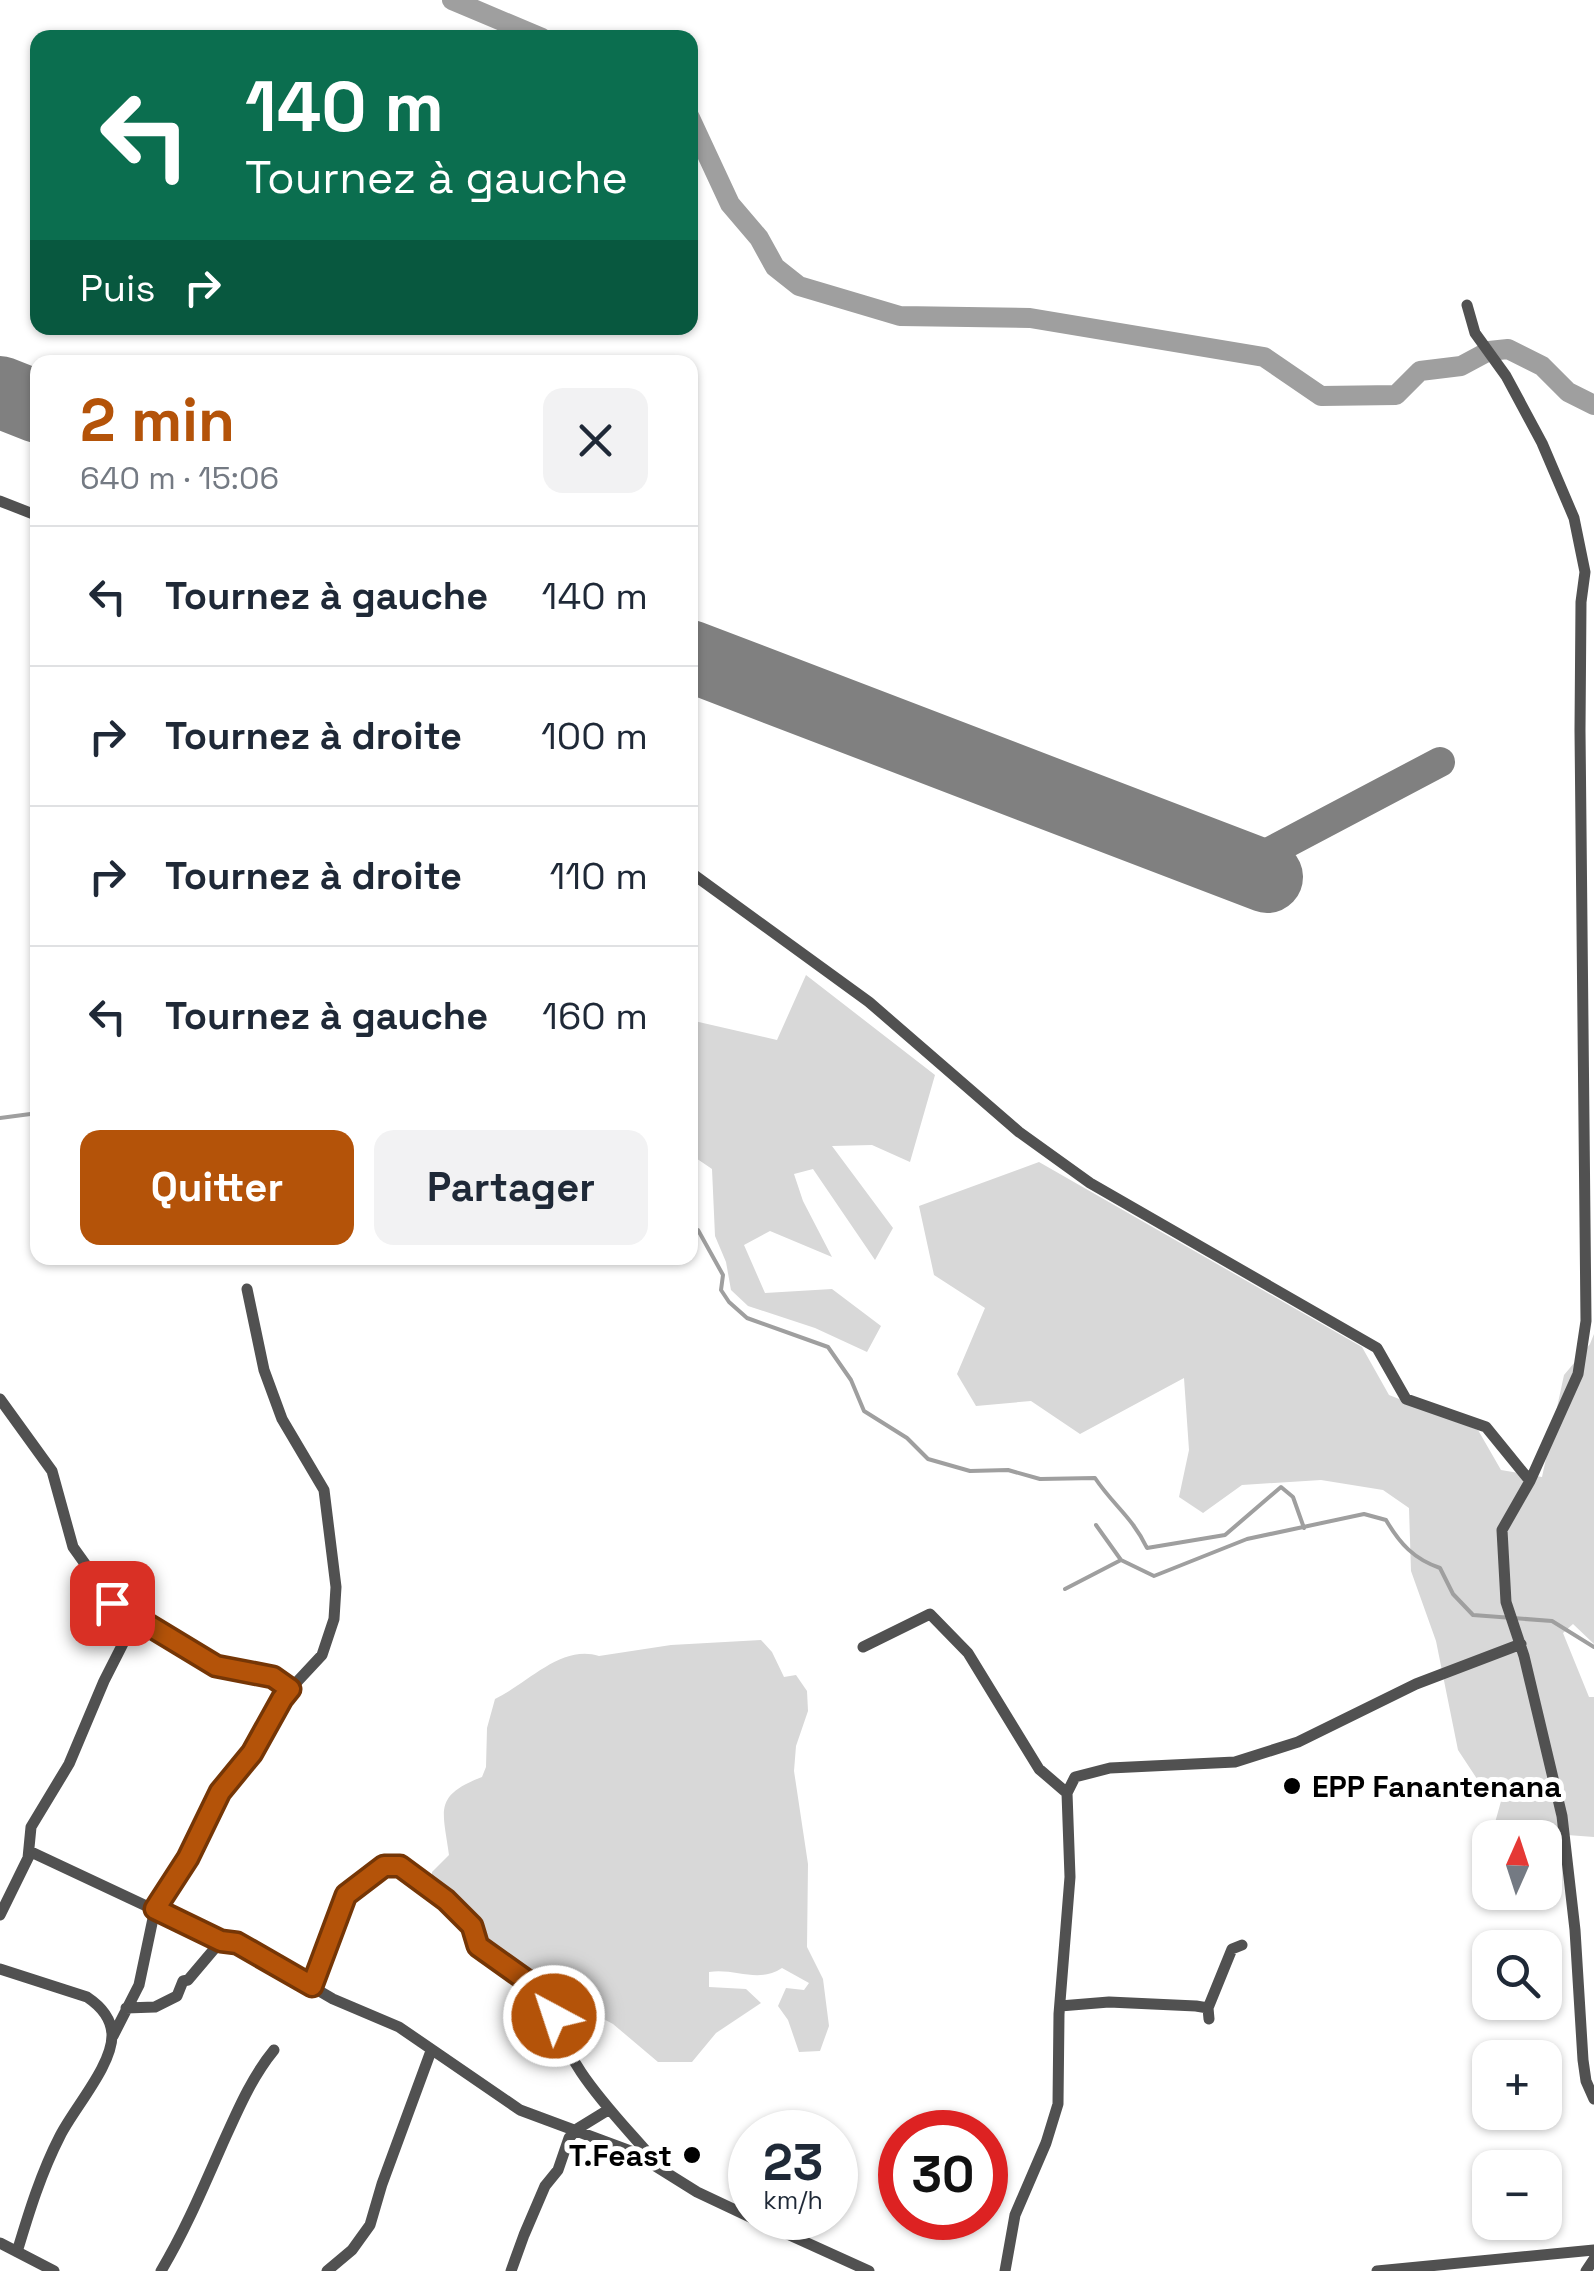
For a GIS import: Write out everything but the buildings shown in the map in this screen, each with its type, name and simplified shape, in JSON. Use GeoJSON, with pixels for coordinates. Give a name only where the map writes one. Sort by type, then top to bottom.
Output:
{"type":"FeatureCollection","features":[{"type":"Feature","properties":{"kind":"street"},"geometry":{"type":"LineString","coordinates":[[1467,304],[1475,333],[1506,376],[1542,443],[1574,518],[1585,572],[1581,602],[1580,730],[1586,1321],[1578,1374],[1530,1480],[1502,1530],[1506,1602],[1549,1751],[1562,1816],[1575,1930],[1583,2060],[1594,2099]]}},
{"type":"Feature","properties":{"kind":"street"},"geometry":{"type":"LineString","coordinates":[[0,502],[30,513]]}},
{"type":"Feature","properties":{"kind":"street"},"geometry":{"type":"LineString","coordinates":[[698,878],[869,1002],[1019,1132],[1090,1183],[1377,1348],[1406,1399],[1486,1428],[1530,1480]]}},
{"type":"Feature","properties":{"kind":"street"},"geometry":{"type":"LineString","coordinates":[[17,2252],[40,2179],[61,2133],[98,2078],[113,2036],[139,1986],[155,1909],[188,1858],[220,1792],[252,1753],[282,1699],[322,1655],[334,1619],[336,1587],[324,1490],[282,1419],[264,1370],[247,1289]]}},
{"type":"Feature","properties":{"kind":"street"},"geometry":{"type":"LineString","coordinates":[[0,1399],[52,1471],[73,1547],[112,1603],[216,1666],[273,1677],[290,1689]]}},
{"type":"Feature","properties":{"kind":"street"},"geometry":{"type":"LineString","coordinates":[[863,1647],[930,1614],[968,1653],[1039,1769],[1067,1793]]}},
{"type":"Feature","properties":{"kind":"street"},"geometry":{"type":"LineString","coordinates":[[0,1915],[28,1858],[31,1826],[69,1764],[137,1616]]}},
{"type":"Feature","properties":{"kind":"street"},"geometry":{"type":"LineString","coordinates":[[1005,2271],[1015,2215],[1058,2104],[1060,2006],[1070,1877],[1067,1793],[1076,1777],[1110,1768],[1236,1762],[1298,1742],[1518,1639]]}},
{"type":"Feature","properties":{"kind":"street"},"geometry":{"type":"LineString","coordinates":[[29,1851],[221,1941],[237,1943],[312,1986],[399,2027],[520,2110],[634,2152],[697,2192],[728,2206]]}},
{"type":"Feature","properties":{"kind":"street"},"geometry":{"type":"LineString","coordinates":[[312,1986],[346,1895],[384,1866],[400,1866],[446,1900],[472,1926],[478,1946],[551,1998],[557,2033],[608,2110],[660,2168]]}},
{"type":"Feature","properties":{"kind":"street"},"geometry":{"type":"LineString","coordinates":[[126,2008],[155,2007],[177,1996],[184,1981],[221,1941]]}},
{"type":"Feature","properties":{"kind":"street"},"geometry":{"type":"LineString","coordinates":[[1060,2006],[1108,2002],[1208,2014],[1232,1949],[1242,1945]]}},
{"type":"Feature","properties":{"kind":"street"},"geometry":{"type":"LineString","coordinates":[[0,1970],[86,1997],[108,2019],[113,2036]]}},
{"type":"Feature","properties":{"kind":"street"},"geometry":{"type":"LineString","coordinates":[[161,2271],[246,2093],[260,2066],[274,2050]]}},
{"type":"Feature","properties":{"kind":"street"},"geometry":{"type":"LineString","coordinates":[[327,2271],[352,2250],[370,2224],[432,2051]]}},
{"type":"Feature","properties":{"kind":"street"},"geometry":{"type":"LineString","coordinates":[[511,2271],[569,2138],[608,2110]]}},
{"type":"Feature","properties":{"kind":"street"},"geometry":{"type":"LineString","coordinates":[[801,2240],[869,2271]]}},
{"type":"Feature","properties":{"kind":"street"},"geometry":{"type":"LineString","coordinates":[[0,2243],[54,2271]]}},
{"type":"Feature","properties":{"kind":"street"},"geometry":{"type":"LineString","coordinates":[[1377,2271],[1594,2250]]}},
{"type":"Feature","properties":{"kind":"street"},"geometry":{"type":"LineString","coordinates":[[1586,2271],[1594,2259]]}},
{"type":"Feature","properties":{"kind":"shaded area"},"geometry":{"type":"Polygon","coordinates":[[[806,975],[935,1075],[910,1162],[872,1145],[832,1146],[893,1228],[875,1260],[813,1169],[794,1174],[803,1201],[832,1257],[770,1231],[744,1245],[765,1293],[832,1289],[881,1326],[867,1352],[815,1328],[748,1306],[731,1290],[726,1262],[715,1236],[712,1169],[698,1159],[698,1022],[777,1040],[806,975]]]}},
{"type":"Feature","properties":{"kind":"shaded area"},"geometry":{"type":"Polygon","coordinates":[[[1039,1162],[1362,1347],[1389,1395],[1478,1430],[1501,1470],[1542,1477],[1564,1375],[1594,1334],[1594,1644],[1573,1624],[1563,1633],[1589,1697],[1594,1697],[1594,1837],[1562,1835],[1562,1820],[1496,1820],[1503,1794],[1483,1788],[1458,1750],[1436,1641],[1411,1571],[1409,1508],[1383,1490],[1321,1480],[1242,1485],[1203,1513],[1179,1497],[1189,1450],[1184,1378],[1080,1434],[1031,1401],[976,1406],[957,1374],[985,1308],[934,1275],[919,1206],[1039,1162]]]}},
{"type":"Feature","properties":{"kind":"shaded area"},"geometry":{"type":"Polygon","coordinates":[[[761,1640],[772,1652],[784,1677],[796,1675],[807,1691],[808,1711],[796,1746],[794,1771],[808,1864],[807,1947],[823,1979],[829,2026],[820,2051],[799,2052],[788,2020],[778,2006],[786,1988],[804,1990],[809,1983],[782,1968],[764,1975],[709,1972],[709,1987],[746,1989],[761,2003],[716,2033],[692,2062],[658,2062],[613,2024],[552,1992],[483,1943],[477,1924],[432,1878],[432,1872],[449,1855],[445,1806],[455,1791],[482,1777],[487,1728],[495,1699],[558,1660],[671,1645],[761,1640]]]}},
{"type":"Feature","properties":{"kind":"waterway"},"geometry":{"type":"LineString","coordinates":[[452,0],[523,30]]}},
{"type":"Feature","properties":{"kind":"waterway"},"geometry":{"type":"LineString","coordinates":[[698,135],[730,204],[759,238],[775,267],[799,286],[900,316],[1030,318],[1264,357],[1321,396],[1396,395],[1420,371],[1461,366],[1489,351],[1508,349],[1542,366],[1568,392],[1594,405]]}},
{"type":"Feature","properties":{"kind":"waterway"},"geometry":{"type":"LineString","coordinates":[[0,1118],[30,1114]]}},
{"type":"Feature","properties":{"kind":"waterway"},"geometry":{"type":"LineString","coordinates":[[698,1230],[723,1275],[721,1290],[729,1302],[747,1318],[828,1347],[851,1380],[864,1411],[907,1438],[928,1459],[970,1471],[1008,1470],[1040,1479],[1095,1478],[1147,1548],[1225,1535],[1281,1487],[1293,1497],[1304,1528]]}},
{"type":"Feature","properties":{"kind":"waterway"},"geometry":{"type":"LineString","coordinates":[[1096,1525],[1121,1560],[1154,1576],[1247,1539],[1364,1514],[1386,1520],[1409,1550],[1440,1568],[1453,1594],[1473,1615],[1552,1621],[1594,1647]]}},
{"type":"Feature","properties":{"kind":"waterway"},"geometry":{"type":"LineString","coordinates":[[1065,1589],[1121,1560]]}},
{"type":"Feature","properties":{"kind":"taxiway"},"geometry":{"type":"LineString","coordinates":[[1241,867],[1440,762]]}},
{"type":"Feature","properties":{"kind":"runway"},"geometry":{"type":"LineString","coordinates":[[0,392],[30,404]]}},
{"type":"Feature","properties":{"kind":"runway"},"geometry":{"type":"LineString","coordinates":[[698,659],[1267,877]]}},
{"type":"Feature","properties":{"kind":"place","name":"EPP Fanantenana"},"geometry":{"type":"Point","coordinates":[1292,1786]}},
{"type":"Feature","properties":{"kind":"place","name":"T.Feast"},"geometry":{"type":"Point","coordinates":[692,2155]}},
{"type":"Feature","properties":{"kind":"route"},"geometry":{"type":"LineString","coordinates":[[112,1603],[216,1666],[273,1677],[290,1689],[252,1753],[220,1792],[188,1858],[155,1909],[221,1941],[237,1943],[312,1986],[346,1895],[384,1866],[400,1866],[446,1900],[472,1926],[478,1946],[551,1998],[554,2016]]}}]}
